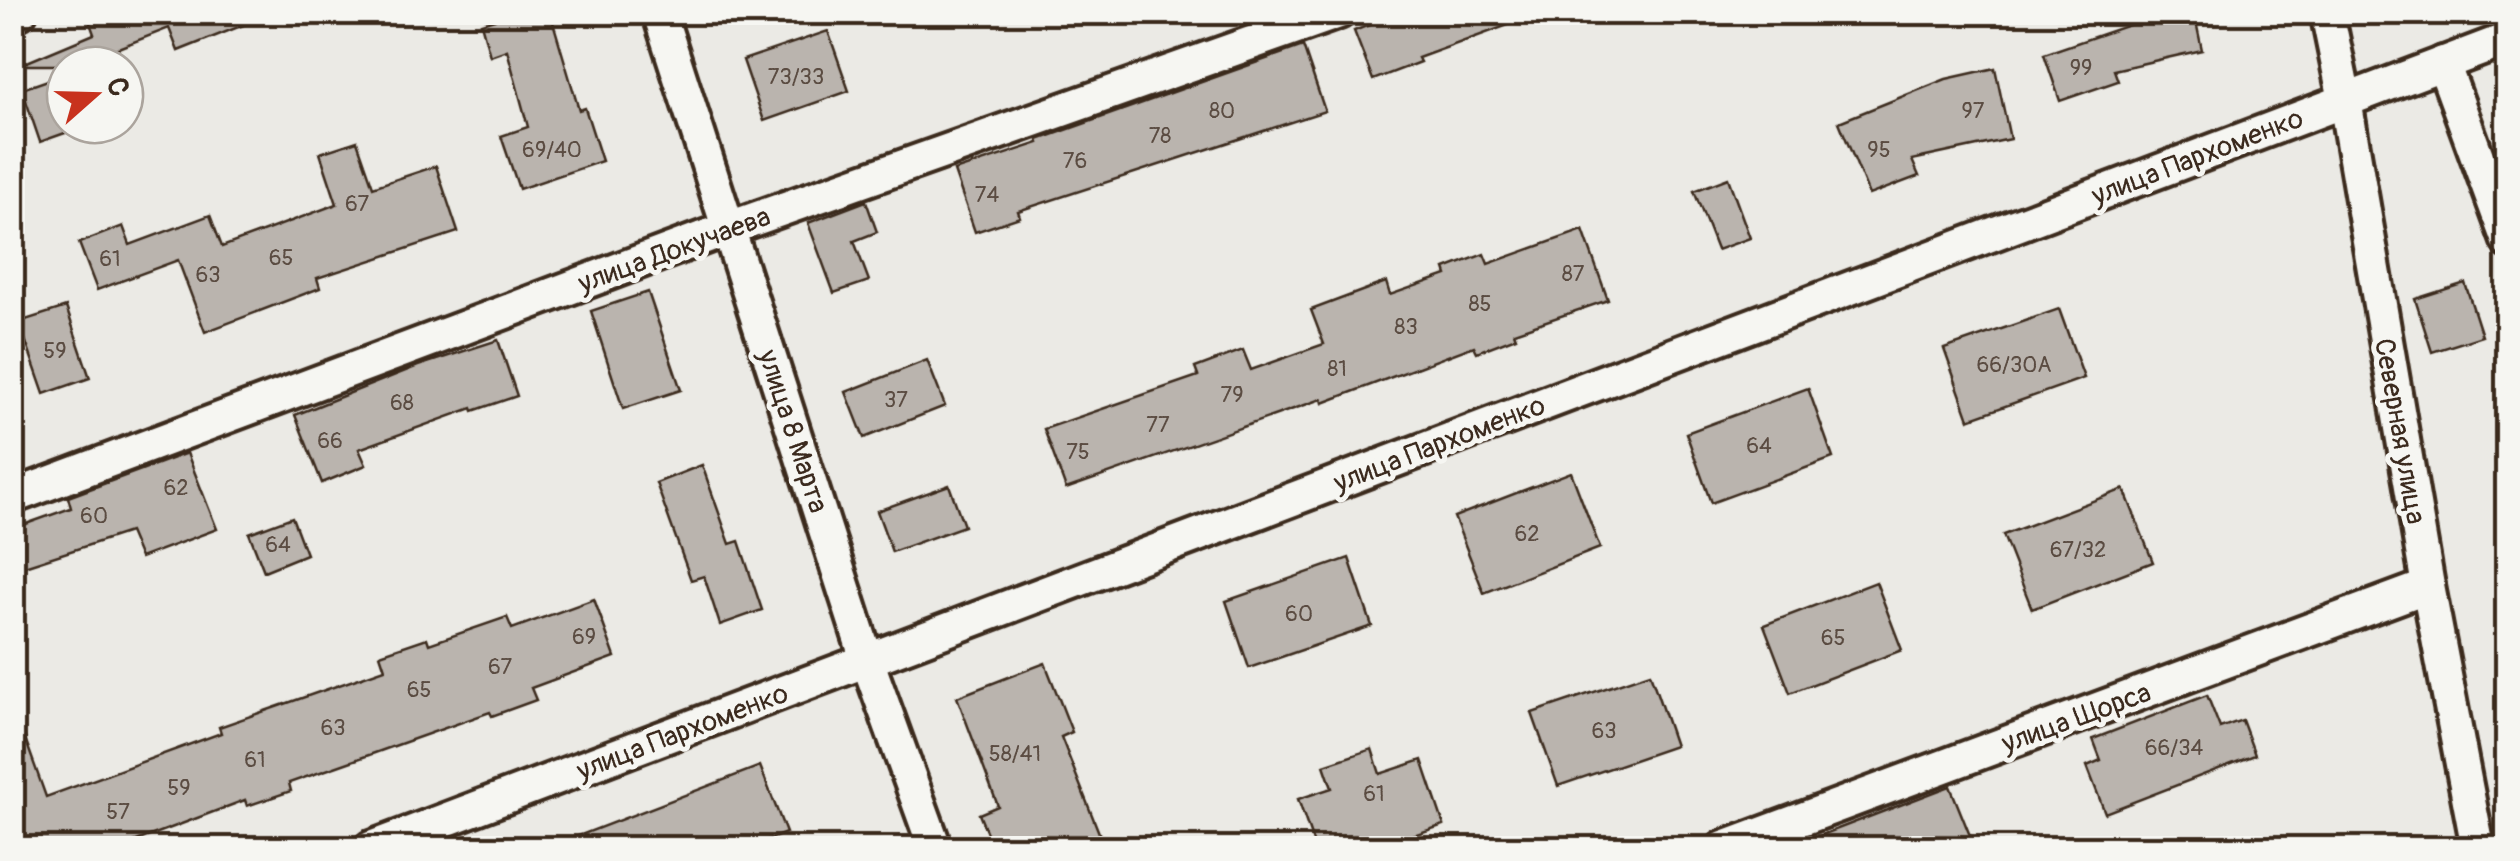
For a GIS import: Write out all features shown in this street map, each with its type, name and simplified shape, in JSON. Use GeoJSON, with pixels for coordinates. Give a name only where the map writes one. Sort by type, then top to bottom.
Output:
{"type":"FeatureCollection","features":[{"type":"Feature","properties":{"kind":"street"},"geometry":{"type":"LineString","coordinates":[[12,15],[20,12]]}},
{"type":"Feature","properties":{"kind":"street","name":"улица 8 Марта"},"geometry":{"type":"LineString","coordinates":[[659,12],[868,660],[934,848]]}},
{"type":"Feature","properties":{"kind":"street","name":"улица Докучаева"},"geometry":{"type":"LineString","coordinates":[[12,497],[728,228],[1339,12]]}},
{"type":"Feature","properties":{"kind":"street","name":"Северная улица"},"geometry":{"type":"LineString","coordinates":[[2327,12],[2478,848]]}},
{"type":"Feature","properties":{"kind":"street","name":"улица Пархоменко"},"geometry":{"type":"LineString","coordinates":[[371,848],[2508,39]]}},
{"type":"Feature","properties":{"kind":"street"},"geometry":{"type":"LineString","coordinates":[[2442,63],[2508,242]]}},
{"type":"Feature","properties":{"kind":"street","name":"улица Щорса"},"geometry":{"type":"LineString","coordinates":[[1724,848],[2428,586]]}},
{"type":"Feature","properties":{"kind":"building"},"geometry":{"type":"Polygon","coordinates":[[[86,12],[271,14],[178,51],[169,28],[126,45],[68,45],[94,34],[86,12]]]}},
{"type":"Feature","properties":{"kind":"building"},"geometry":{"type":"Polygon","coordinates":[[[518,12],[550,12],[579,110],[585,108],[602,161],[519,189],[501,136],[528,127],[507,50],[490,56],[481,23],[518,12]]]}},
{"type":"Feature","properties":{"kind":"building"},"geometry":{"type":"Polygon","coordinates":[[[1402,12],[1532,12],[1533,16],[1418,58],[1420,62],[1373,80],[1354,31],[1402,12]]]}},
{"type":"Feature","properties":{"kind":"building"},"geometry":{"type":"Polygon","coordinates":[[[2139,12],[2194,12],[2202,50],[2114,70],[2118,81],[2060,101],[2044,54],[2141,21],[2139,12]]]}},
{"type":"Feature","properties":{"kind":"building"},"geometry":{"type":"Polygon","coordinates":[[[828,31],[849,91],[764,121],[743,60],[828,31]]]}},
{"type":"Feature","properties":{"kind":"building"},"geometry":{"type":"Polygon","coordinates":[[[1303,46],[1325,111],[1018,211],[1020,217],[975,232],[954,171],[1303,46]]]}},
{"type":"Feature","properties":{"kind":"building"},"geometry":{"type":"Polygon","coordinates":[[[45,55],[45,65],[20,65],[45,55]]]}},
{"type":"Feature","properties":{"kind":"building"},"geometry":{"type":"Polygon","coordinates":[[[1995,68],[2010,139],[1912,160],[1919,176],[1869,195],[1839,122],[1946,79],[1995,68]]]}},
{"type":"Feature","properties":{"kind":"building"},"geometry":{"type":"Polygon","coordinates":[[[45,81],[45,140],[40,142],[22,89],[45,81]]]}},
{"type":"Feature","properties":{"kind":"building"},"geometry":{"type":"Polygon","coordinates":[[[357,141],[373,187],[436,166],[458,232],[317,278],[320,288],[205,332],[178,260],[97,290],[79,243],[123,226],[130,245],[210,215],[222,247],[337,204],[320,153],[357,141]]]}},
{"type":"Feature","properties":{"kind":"building"},"geometry":{"type":"Polygon","coordinates":[[[1728,178],[1750,238],[1717,250],[1694,191],[1728,178]]]}},
{"type":"Feature","properties":{"kind":"building"},"geometry":{"type":"Polygon","coordinates":[[[866,201],[877,232],[854,241],[869,281],[834,293],[808,223],[866,201]]]}},
{"type":"Feature","properties":{"kind":"building"},"geometry":{"type":"Polygon","coordinates":[[[1583,230],[1608,300],[1514,332],[1516,337],[1477,352],[1474,346],[1323,403],[1322,399],[1066,489],[1044,429],[1198,376],[1195,368],[1243,350],[1251,370],[1324,344],[1311,310],[1386,282],[1390,295],[1447,275],[1445,269],[1484,254],[1488,264],[1583,230]]]}},
{"type":"Feature","properties":{"kind":"building"},"geometry":{"type":"Polygon","coordinates":[[[2465,283],[2482,336],[2432,352],[2415,299],[2465,283]]]}},
{"type":"Feature","properties":{"kind":"building"},"geometry":{"type":"Polygon","coordinates":[[[648,292],[681,390],[623,409],[591,311],[648,292]]]}},
{"type":"Feature","properties":{"kind":"building"},"geometry":{"type":"Polygon","coordinates":[[[66,307],[90,378],[44,394],[19,322],[66,307]]]}},
{"type":"Feature","properties":{"kind":"building"},"geometry":{"type":"Polygon","coordinates":[[[2059,309],[2084,378],[1969,419],[1944,349],[2059,309]]]}},
{"type":"Feature","properties":{"kind":"building"},"geometry":{"type":"Polygon","coordinates":[[[498,340],[517,396],[359,449],[366,465],[322,483],[295,415],[418,366],[498,340]]]}},
{"type":"Feature","properties":{"kind":"building"},"geometry":{"type":"Polygon","coordinates":[[[927,360],[945,406],[864,438],[846,392],[927,360]]]}},
{"type":"Feature","properties":{"kind":"building"},"geometry":{"type":"Polygon","coordinates":[[[1808,388],[1833,458],[1711,503],[1686,433],[1808,388]]]}},
{"type":"Feature","properties":{"kind":"building"},"geometry":{"type":"Polygon","coordinates":[[[187,453],[217,529],[140,558],[129,532],[12,570],[12,529],[71,508],[68,497],[187,453]]]}},
{"type":"Feature","properties":{"kind":"building"},"geometry":{"type":"Polygon","coordinates":[[[702,465],[730,544],[739,541],[762,610],[720,625],[704,576],[691,580],[656,483],[702,465]]]}},
{"type":"Feature","properties":{"kind":"building"},"geometry":{"type":"Polygon","coordinates":[[[1571,472],[1600,548],[1484,593],[1454,517],[1571,472]]]}},
{"type":"Feature","properties":{"kind":"building"},"geometry":{"type":"Polygon","coordinates":[[[949,485],[964,526],[892,552],[877,511],[949,485]]]}},
{"type":"Feature","properties":{"kind":"building"},"geometry":{"type":"Polygon","coordinates":[[[2124,489],[2153,562],[2032,609],[2003,535],[2124,489]]]}},
{"type":"Feature","properties":{"kind":"building"},"geometry":{"type":"Polygon","coordinates":[[[292,517],[306,554],[264,571],[249,533],[292,517]]]}},
{"type":"Feature","properties":{"kind":"building"},"geometry":{"type":"Polygon","coordinates":[[[1349,558],[1372,626],[1249,668],[1226,601],[1349,558]]]}},
{"type":"Feature","properties":{"kind":"building"},"geometry":{"type":"Polygon","coordinates":[[[1876,582],[1902,650],[1790,693],[1764,625],[1876,582]]]}},
{"type":"Feature","properties":{"kind":"building"},"geometry":{"type":"Polygon","coordinates":[[[594,599],[615,657],[531,688],[536,700],[492,716],[490,712],[289,783],[291,791],[247,806],[245,800],[118,848],[12,848],[12,717],[17,716],[46,797],[221,733],[219,727],[385,669],[380,654],[427,638],[429,644],[507,617],[512,629],[594,599]]]}},
{"type":"Feature","properties":{"kind":"building"},"geometry":{"type":"Polygon","coordinates":[[[1045,663],[1072,732],[1061,737],[1105,848],[993,848],[979,814],[998,806],[957,697],[1045,663]]]}},
{"type":"Feature","properties":{"kind":"building"},"geometry":{"type":"Polygon","coordinates":[[[1650,673],[1675,746],[1558,786],[1532,713],[1650,673]]]}},
{"type":"Feature","properties":{"kind":"building"},"geometry":{"type":"Polygon","coordinates":[[[2207,695],[2220,728],[2242,720],[2255,755],[2105,813],[2087,766],[2101,760],[2093,739],[2207,695]]]}},
{"type":"Feature","properties":{"kind":"building"},"geometry":{"type":"Polygon","coordinates":[[[1372,749],[1380,774],[1422,760],[1444,825],[1374,848],[1315,848],[1298,799],[1332,788],[1324,765],[1372,749]]]}},
{"type":"Feature","properties":{"kind":"building"},"geometry":{"type":"Polygon","coordinates":[[[760,766],[786,833],[747,848],[552,848],[552,846],[760,766]]]}},
{"type":"Feature","properties":{"kind":"building"},"geometry":{"type":"Polygon","coordinates":[[[1950,786],[1975,848],[1793,846],[1950,786]]]}}]}
